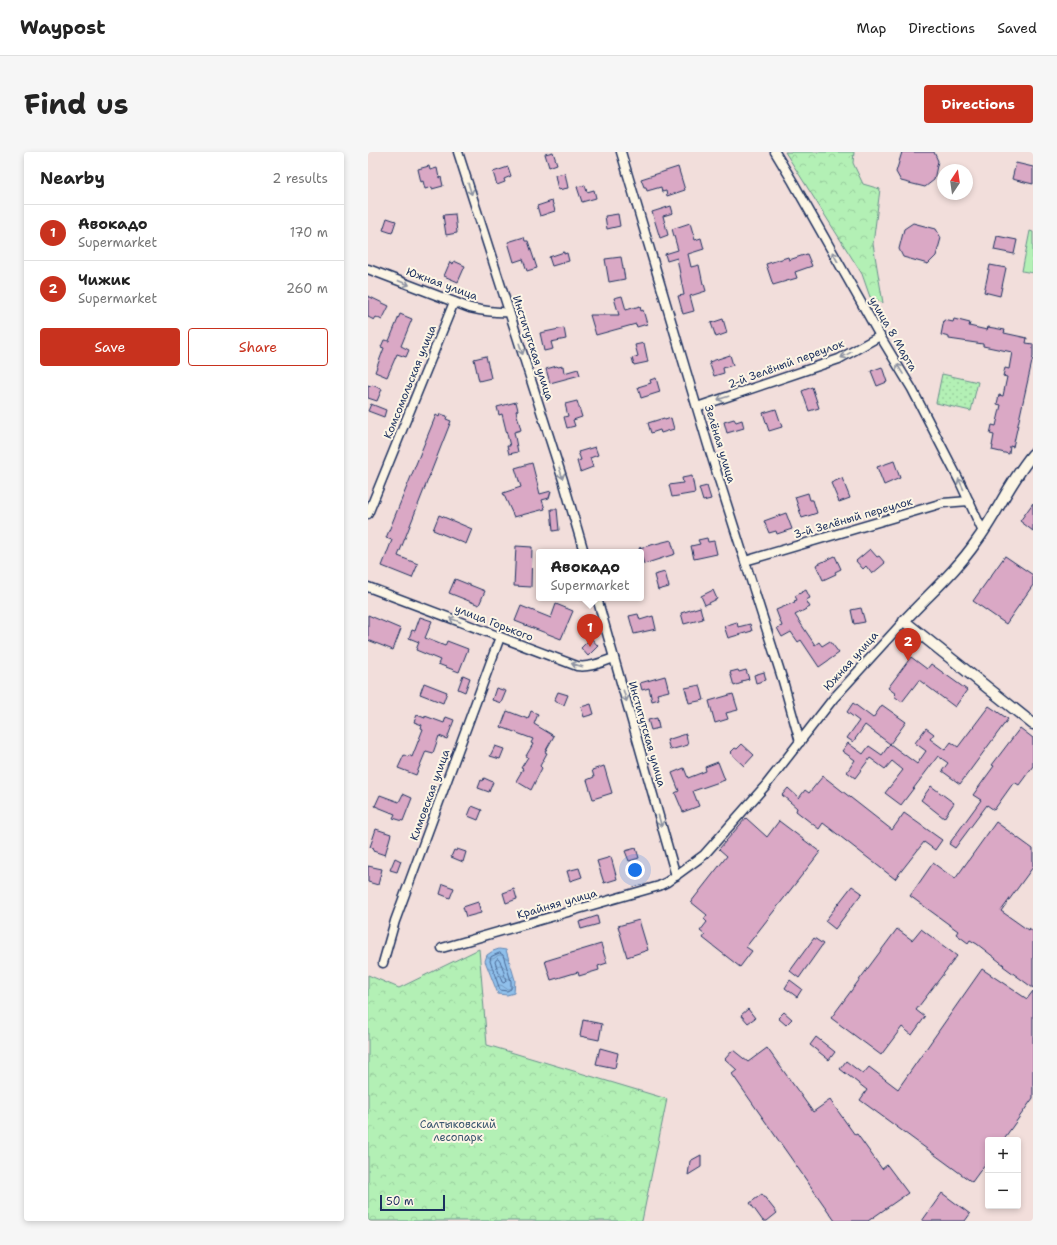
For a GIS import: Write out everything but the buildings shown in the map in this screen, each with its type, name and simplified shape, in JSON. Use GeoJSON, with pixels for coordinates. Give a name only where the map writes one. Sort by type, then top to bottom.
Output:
{"type":"FeatureCollection","features":[{"type":"Feature","properties":{"kind":"street","name":"Институтская улица"},"geometry":{"type":"LineString","coordinates":[[458,152],[563,480],[583,549]]}},
{"type":"Feature","properties":{"kind":"street","name":"Зелёная улица"},"geometry":{"type":"LineString","coordinates":[[621,152],[697,407],[800,742]]}},
{"type":"Feature","properties":{"kind":"street","name":"улица 8 Марта"},"geometry":{"type":"LineString","coordinates":[[775,152],[880,336],[915,394],[960,482],[983,532]]}},
{"type":"Feature","properties":{"kind":"street","name":"Южная улица"},"geometry":{"type":"LineString","coordinates":[[368,269],[454,302],[483,311],[509,312]]}},
{"type":"Feature","properties":{"kind":"street","name":"Комсомольская улица"},"geometry":{"type":"LineString","coordinates":[[368,514],[454,302]]}},
{"type":"Feature","properties":{"kind":"street","name":"2-й Зелёный переулок"},"geometry":{"type":"LineString","coordinates":[[697,407],[839,359],[880,336]]}},
{"type":"Feature","properties":{"kind":"street","name":"Южная улица"},"geometry":{"type":"LineString","coordinates":[[676,876],[704,855],[758,794],[833,699],[904,621],[959,564],[983,532],[1020,470],[1033,454]]}},
{"type":"Feature","properties":{"kind":"street","name":"3-й Зелёный переулок"},"geometry":{"type":"LineString","coordinates":[[745,562],[943,503],[969,501]]}},
{"type":"Feature","properties":{"kind":"street","name":"улица Горького"},"geometry":{"type":"LineString","coordinates":[[368,587],[577,666],[591,666],[614,658]]}},
{"type":"Feature","properties":{"kind":"street","name":"Институтская улица"},"geometry":{"type":"LineString","coordinates":[[598,601],[676,876]]}},
{"type":"Feature","properties":{"kind":"street"},"geometry":{"type":"LineString","coordinates":[[904,621],[1033,724]]}},
{"type":"Feature","properties":{"kind":"street","name":"Кимовская улица"},"geometry":{"type":"LineString","coordinates":[[383,963],[395,921],[500,637]]}},
{"type":"Feature","properties":{"kind":"street","name":"Крайняя улица"},"geometry":{"type":"LineString","coordinates":[[442,948],[659,886],[676,876]]}},
{"type":"Feature","properties":{"kind":"green space"},"geometry":{"type":"Polygon","coordinates":[[[785,152],[854,152],[853,163],[863,184],[880,189],[873,244],[883,303],[870,297],[862,274],[785,152]]]}},
{"type":"Feature","properties":{"kind":"green space"},"geometry":{"type":"Polygon","coordinates":[[[1030,231],[1033,232],[1033,273],[1022,271],[1030,231]]]}},
{"type":"Feature","properties":{"kind":"green space"},"geometry":{"type":"Polygon","coordinates":[[[942,374],[978,382],[971,411],[936,403],[942,374]]]}},
{"type":"Feature","properties":{"kind":"green space","name":"Салтыковский лесопарк"},"geometry":{"type":"Polygon","coordinates":[[[479,949],[487,1045],[667,1099],[642,1221],[368,1221],[368,975],[399,988],[479,949]]]}},
{"type":"Feature","properties":{"kind":"water"},"geometry":{"type":"Polygon","coordinates":[[[499,949],[506,950],[515,980],[514,993],[507,995],[498,994],[485,961],[487,955],[499,949]]]}},
{"type":"Feature","properties":{"kind":"place","name":"Авокадо"},"geometry":{"type":"Point","coordinates":[590,647]}},
{"type":"Feature","properties":{"kind":"place","name":"Чижик"},"geometry":{"type":"Point","coordinates":[908,661]}}]}
